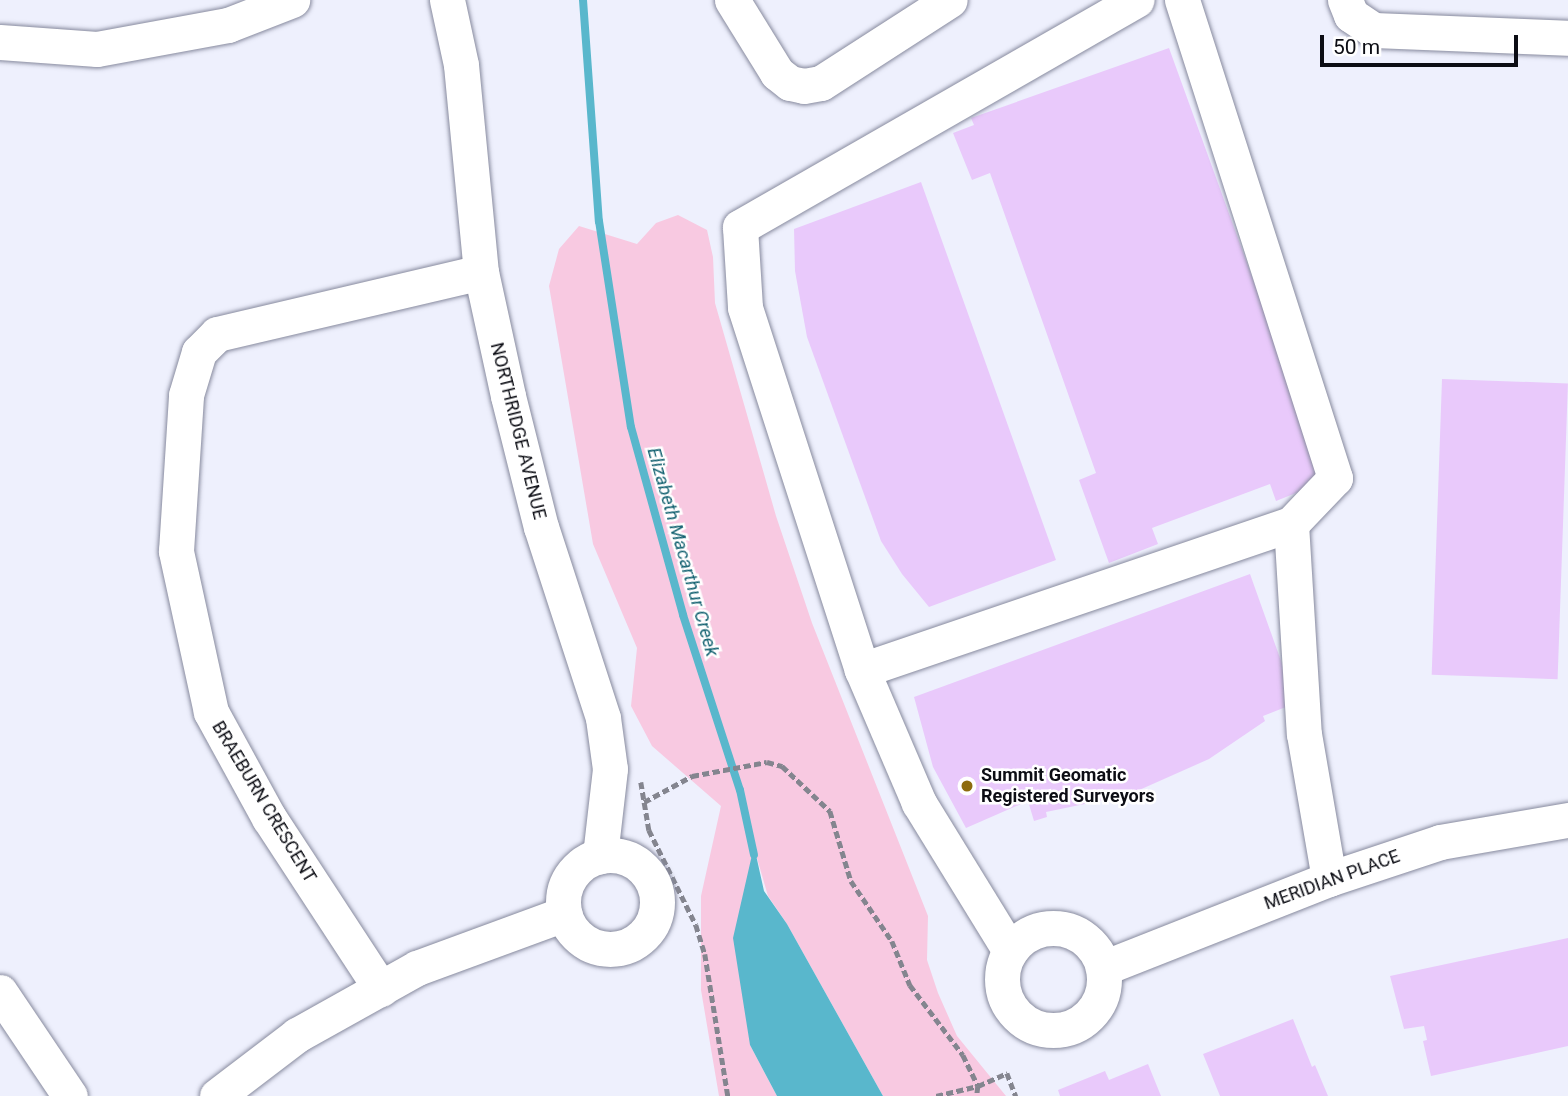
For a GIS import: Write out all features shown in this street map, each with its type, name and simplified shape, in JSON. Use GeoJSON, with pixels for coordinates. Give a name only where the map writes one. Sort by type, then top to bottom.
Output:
{"type":"FeatureCollection","features":[{"type":"Feature","properties":{"kind":"street"},"geometry":{"type":"LineString","coordinates":[[0,42],[97,49],[228,25],[292,0]]}},
{"type":"Feature","properties":{"kind":"street","name":"NORTHRIDGE AVENUE"},"geometry":{"type":"LineString","coordinates":[[447,0],[461,65],[481,272],[508,396],[541,527],[603,718],[610,769],[600,856]]}},
{"type":"Feature","properties":{"kind":"street"},"geometry":{"type":"LineString","coordinates":[[732,0],[777,73],[790,83],[804,86],[821,83],[950,0]]}},
{"type":"Feature","properties":{"kind":"street"},"geometry":{"type":"LineString","coordinates":[[1010,951],[919,803],[862,670],[745,307],[740,227],[1137,0]]}},
{"type":"Feature","properties":{"kind":"street"},"geometry":{"type":"LineString","coordinates":[[862,670],[1291,524],[1335,478],[1182,0]]}},
{"type":"Feature","properties":{"kind":"street"},"geometry":{"type":"LineString","coordinates":[[1345,0],[1351,15],[1373,30],[1568,38]]}},
{"type":"Feature","properties":{"kind":"street","name":"BRAEBURN CRESCENT"},"geometry":{"type":"LineString","coordinates":[[381,989],[269,818],[211,712],[176,551],[186,395],[199,352],[218,334],[481,272]]}},
{"type":"Feature","properties":{"kind":"street"},"geometry":{"type":"LineString","coordinates":[[1291,524],[1304,734],[1329,879]]}},
{"type":"Feature","properties":{"kind":"street","name":"MERIDIAN PLACE"},"geometry":{"type":"LineString","coordinates":[[1103,968],[1329,879],[1440,842],[1568,820]]}},
{"type":"Feature","properties":{"kind":"street"},"geometry":{"type":"LineString","coordinates":[[600,856],[621,856],[632,860],[649,874],[657,895],[656,917],[651,927],[644,936],[625,948],[603,949],[582,941],[568,924],[564,914],[562,901],[569,877],[588,860],[600,856]]}},
{"type":"Feature","properties":{"kind":"street"},"geometry":{"type":"LineString","coordinates":[[216,1096],[297,1035],[417,968],[564,914]]}},
{"type":"Feature","properties":{"kind":"street"},"geometry":{"type":"LineString","coordinates":[[1054,928],[1070,931],[1085,940],[1097,952],[1103,968],[1101,999],[1087,1017],[1067,1029],[1036,1028],[1023,1021],[1004,996],[1003,965],[1021,938],[1036,930],[1054,928]]}},
{"type":"Feature","properties":{"kind":"street"},"geometry":{"type":"LineString","coordinates":[[0,992],[70,1096]]}},
{"type":"Feature","properties":{"kind":"path"},"geometry":{"type":"LineString","coordinates":[[644,802],[692,776],[767,762],[782,766],[830,811],[851,881],[892,941],[911,985],[963,1055],[978,1086],[976,1096]]}},
{"type":"Feature","properties":{"kind":"path"},"geometry":{"type":"LineString","coordinates":[[639,774],[649,830],[695,925],[705,954],[728,1096]]}},
{"type":"Feature","properties":{"kind":"path"},"geometry":{"type":"LineString","coordinates":[[936,1096],[978,1086],[1007,1073],[1016,1096]]}},
{"type":"Feature","properties":{"kind":"shaded area"},"geometry":{"type":"Polygon","coordinates":[[[678,215],[707,230],[713,257],[715,303],[776,516],[812,623],[928,916],[927,960],[938,993],[957,1036],[1006,1096],[883,1096],[787,924],[768,896],[754,848],[750,1045],[777,1096],[719,1096],[701,990],[701,896],[721,806],[652,746],[631,706],[637,648],[593,544],[549,286],[559,249],[579,226],[637,244],[656,223],[678,215]]]}},
{"type":"Feature","properties":{"kind":"water"},"geometry":{"type":"Polygon","coordinates":[[[754,846],[764,891],[787,924],[883,1096],[777,1096],[750,1045],[733,938],[754,846]]]}},
{"type":"Feature","properties":{"kind":"building"},"geometry":{"type":"Polygon","coordinates":[[[1169,48],[1326,481],[1276,501],[1270,484],[1152,528],[1158,544],[1109,563],[1079,480],[1096,473],[990,173],[972,180],[953,133],[974,125],[971,118],[1169,48]]]}},
{"type":"Feature","properties":{"kind":"building"},"geometry":{"type":"Polygon","coordinates":[[[921,182],[1056,560],[929,607],[902,574],[881,541],[807,337],[795,271],[794,229],[921,182]]]}},
{"type":"Feature","properties":{"kind":"building"},"geometry":{"type":"Polygon","coordinates":[[[1442,379],[1568,383],[1558,679],[1432,675],[1442,379]]]}},
{"type":"Feature","properties":{"kind":"building"},"geometry":{"type":"Polygon","coordinates":[[[1250,574],[1296,703],[1263,716],[1265,721],[1209,759],[1128,795],[1046,812],[1047,817],[1034,821],[1028,801],[966,828],[933,767],[914,697],[1250,574]]]}},
{"type":"Feature","properties":{"kind":"building"},"geometry":{"type":"Polygon","coordinates":[[[1568,938],[1568,1046],[1431,1076],[1423,1041],[1427,1040],[1424,1026],[1404,1029],[1390,976],[1568,938]]]}},
{"type":"Feature","properties":{"kind":"building"},"geometry":{"type":"Polygon","coordinates":[[[1293,1019],[1312,1067],[1315,1065],[1328,1096],[1220,1096],[1203,1054],[1293,1019]]]}},
{"type":"Feature","properties":{"kind":"building"},"geometry":{"type":"Polygon","coordinates":[[[1148,1064],[1161,1096],[1060,1096],[1058,1090],[1105,1071],[1109,1080],[1148,1064]]]}},
{"type":"Feature","properties":{"kind":"waterway","name":"Elizabeth Macarthur Creek"},"geometry":{"type":"LineString","coordinates":[[583,0],[599,221],[631,427],[683,615],[740,790],[754,855]]}},
{"type":"Feature","properties":{"kind":"place","name":"Summit Geomatic Registered Surveyors"},"geometry":{"type":"Point","coordinates":[967,786]}}]}
